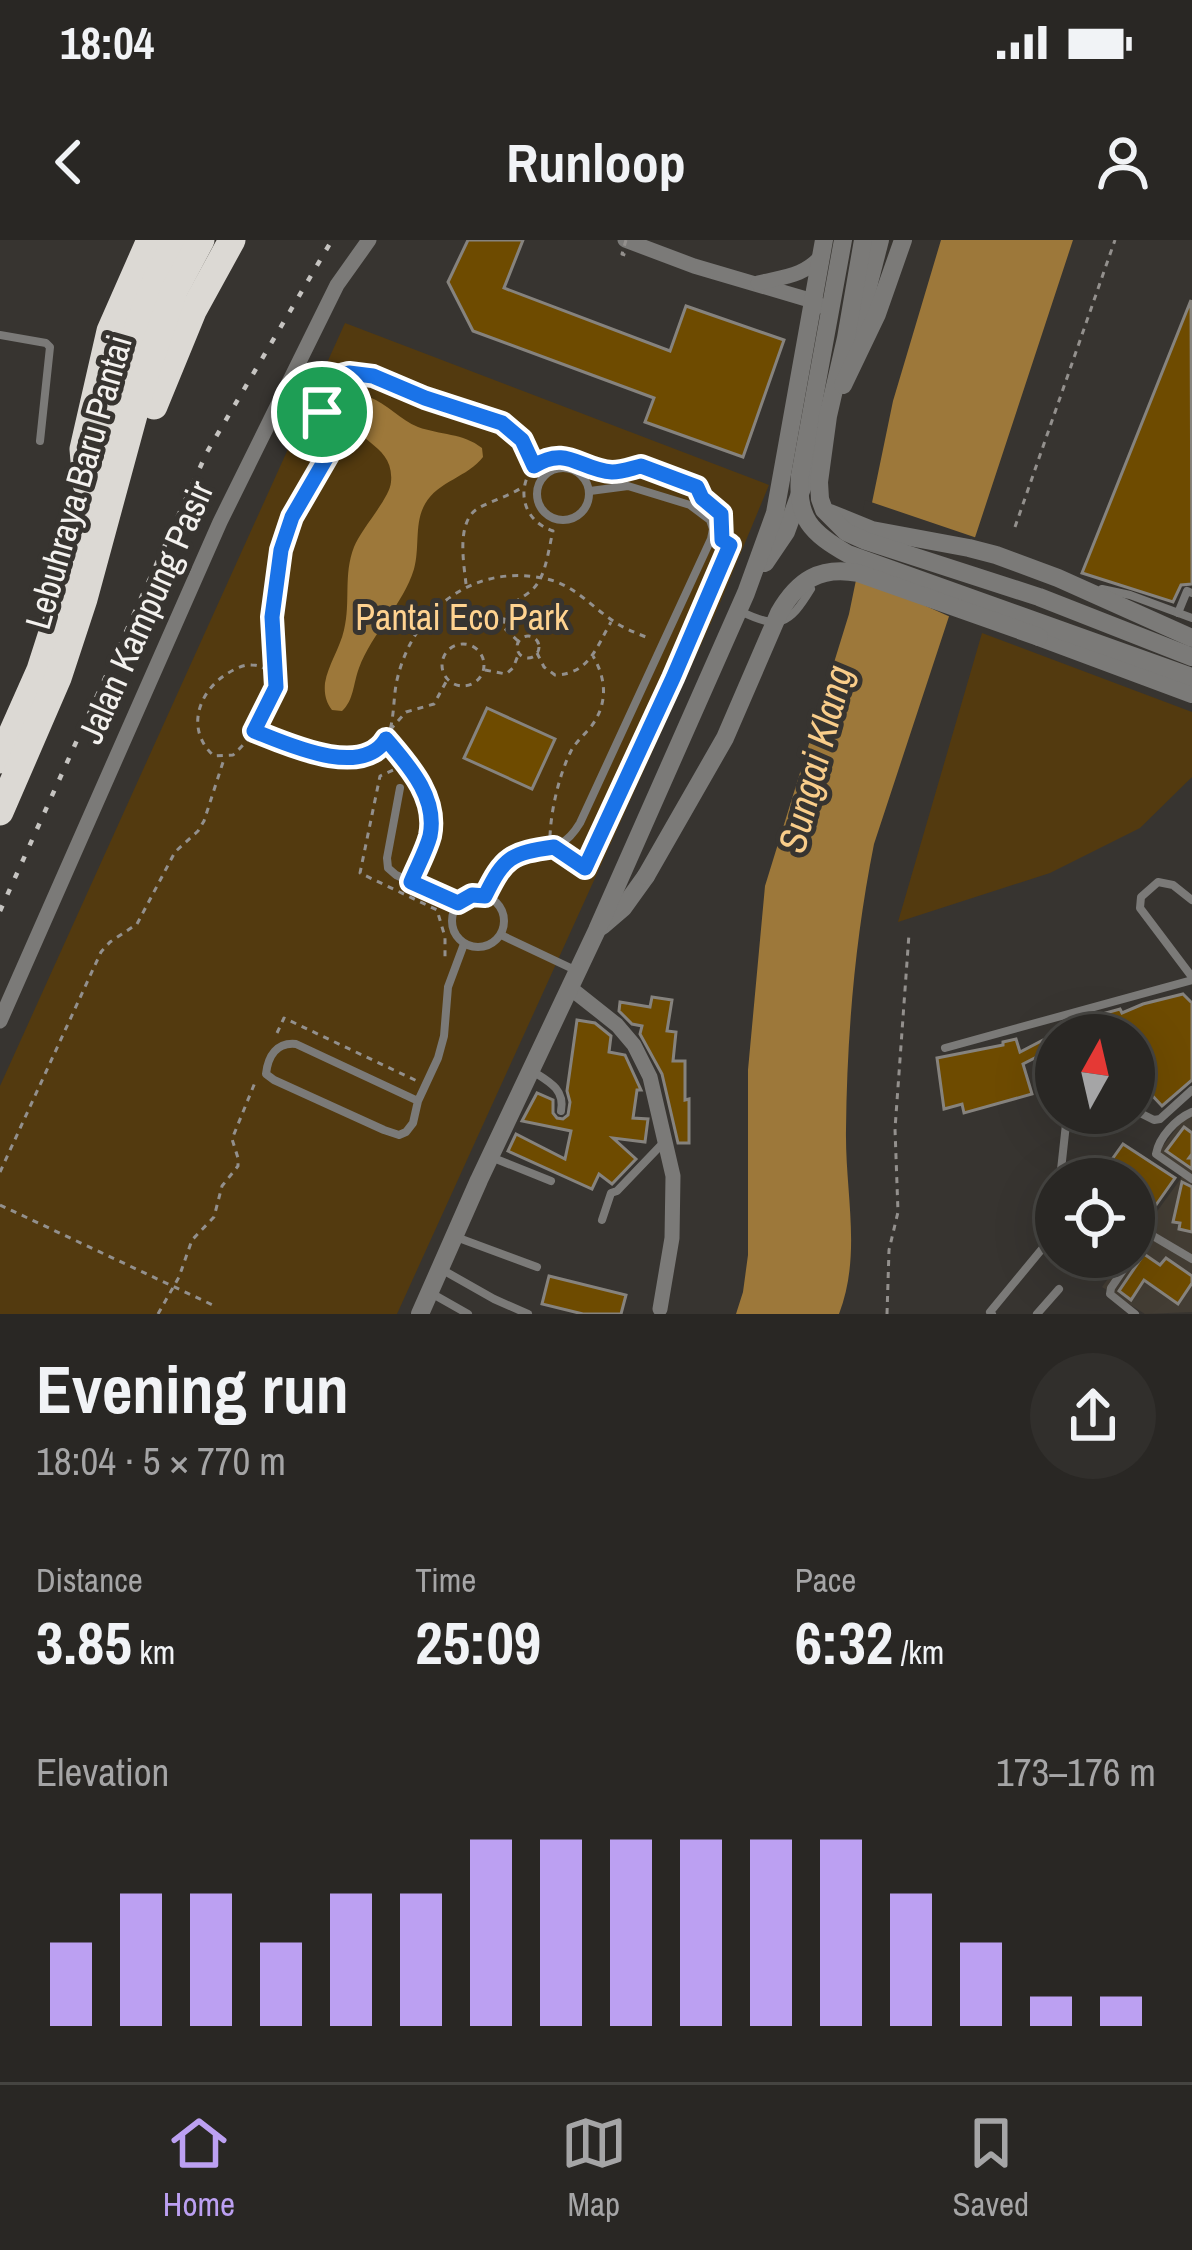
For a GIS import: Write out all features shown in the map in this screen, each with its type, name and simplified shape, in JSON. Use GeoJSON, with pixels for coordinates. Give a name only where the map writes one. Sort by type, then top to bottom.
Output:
{"type":"FeatureCollection","features":[{"type":"Feature","properties":{"kind":"highway"},"geometry":{"type":"LineString","coordinates":[[149,240],[110,331],[83,449],[97,515],[131,486],[164,376],[232,240]]}},
{"type":"Feature","properties":{"kind":"highway","name":"Lebuhraya Baru Pantai"},"geometry":{"type":"LineString","coordinates":[[0,812],[58,678],[138,327],[176,240]]}},
{"type":"Feature","properties":{"kind":"highway","name":"Lebuhraya Baru Pantai"},"geometry":{"type":"LineString","coordinates":[[0,760],[40,670],[174,291],[201,241]]}},
{"type":"Feature","properties":{"kind":"street","name":"Jalan Kampung Pasir"},"geometry":{"type":"LineString","coordinates":[[0,1021],[230,502],[337,285],[369,240]]}},
{"type":"Feature","properties":{"kind":"street"},"geometry":{"type":"LineString","coordinates":[[843,240],[800,475],[798,496],[813,530],[848,554],[1192,677]]}},
{"type":"Feature","properties":{"kind":"street"},"geometry":{"type":"LineString","coordinates":[[862,240],[828,416],[819,482],[824,510],[846,532],[866,542],[1022,591],[1192,657]]}},
{"type":"Feature","properties":{"kind":"street"},"geometry":{"type":"LineString","coordinates":[[743,601],[785,532],[849,360],[880,240]]}},
{"type":"Feature","properties":{"kind":"street"},"geometry":{"type":"LineString","coordinates":[[828,416],[877,314],[903,240]]}},
{"type":"Feature","properties":{"kind":"street"},"geometry":{"type":"LineString","coordinates":[[627,245],[813,301],[843,298],[856,291],[873,264]]}},
{"type":"Feature","properties":{"kind":"street"},"geometry":{"type":"LineString","coordinates":[[755,284],[813,267],[823,248]]}},
{"type":"Feature","properties":{"kind":"street"},"geometry":{"type":"LineString","coordinates":[[420,1314],[598,930],[743,601],[775,514],[823,248]]}},
{"type":"Feature","properties":{"kind":"street"},"geometry":{"type":"LineString","coordinates":[[813,301],[838,321],[849,346],[849,360]]}},
{"type":"Feature","properties":{"kind":"street"},"geometry":{"type":"LineString","coordinates":[[824,510],[872,530],[969,548],[1128,602],[1192,638]]}},
{"type":"Feature","properties":{"kind":"street"},"geometry":{"type":"LineString","coordinates":[[873,562],[892,584]]}},
{"type":"Feature","properties":{"kind":"street"},"geometry":{"type":"LineString","coordinates":[[598,930],[623,908],[646,876],[724,738],[788,597],[812,578],[835,570],[858,573],[1192,694]]}},
{"type":"Feature","properties":{"kind":"street"},"geometry":{"type":"LineString","coordinates":[[1064,646],[1073,585]]}},
{"type":"Feature","properties":{"kind":"street"},"geometry":{"type":"LineString","coordinates":[[1103,660],[1128,602]]}},
{"type":"Feature","properties":{"kind":"street"},"geometry":{"type":"LineString","coordinates":[[572,979],[634,1045],[650,1077],[673,1176],[672,1238],[660,1309]]}},
{"type":"Feature","properties":{"kind":"lane"},"geometry":{"type":"LineString","coordinates":[[0,334],[50,347],[40,441]]}},
{"type":"Feature","properties":{"kind":"lane"},"geometry":{"type":"LineString","coordinates":[[560,468],[583,476],[590,491],[579,515],[562,520],[545,513],[537,497],[545,475],[560,468]]}},
{"type":"Feature","properties":{"kind":"lane"},"geometry":{"type":"LineString","coordinates":[[485,896],[509,857],[554,847],[572,837],[704,556],[712,529],[710,520],[690,505],[641,488],[613,486],[590,491]]}},
{"type":"Feature","properties":{"kind":"lane"},"geometry":{"type":"LineString","coordinates":[[743,601],[760,620],[782,622],[796,614],[811,589]]}},
{"type":"Feature","properties":{"kind":"lane"},"geometry":{"type":"LineString","coordinates":[[1178,614],[1187,591],[1192,592]]}},
{"type":"Feature","properties":{"kind":"lane"},"geometry":{"type":"LineString","coordinates":[[1128,602],[1192,618]]}},
{"type":"Feature","properties":{"kind":"lane"},"geometry":{"type":"LineString","coordinates":[[400,788],[387,863],[392,872],[458,903]]}},
{"type":"Feature","properties":{"kind":"lane"},"geometry":{"type":"LineString","coordinates":[[411,882],[430,836]]}},
{"type":"Feature","properties":{"kind":"lane"},"geometry":{"type":"LineString","coordinates":[[945,1048],[1190,971],[1140,908],[1141,897],[1158,882],[1173,885],[1192,899]]}},
{"type":"Feature","properties":{"kind":"lane"},"geometry":{"type":"LineString","coordinates":[[472,895],[496,902],[504,926],[501,935],[487,946],[464,944],[452,927],[458,903],[472,895]]}},
{"type":"Feature","properties":{"kind":"lane"},"geometry":{"type":"LineString","coordinates":[[501,935],[572,979]]}},
{"type":"Feature","properties":{"kind":"lane"},"geometry":{"type":"LineString","coordinates":[[418,1101],[296,1045],[278,1046],[267,1065],[266,1074],[274,1080],[399,1135],[406,1132],[438,1058],[448,987],[464,944]]}},
{"type":"Feature","properties":{"kind":"lane"},"geometry":{"type":"LineString","coordinates":[[530,1070],[560,1092],[561,1111]]}},
{"type":"Feature","properties":{"kind":"lane"},"geometry":{"type":"LineString","coordinates":[[1155,1120],[1192,1090]]}},
{"type":"Feature","properties":{"kind":"lane"},"geometry":{"type":"LineString","coordinates":[[1181,1100],[1192,1112],[1180,1117],[1156,1154],[1192,1179]]}},
{"type":"Feature","properties":{"kind":"lane"},"geometry":{"type":"LineString","coordinates":[[602,1220],[611,1193],[665,1141]]}},
{"type":"Feature","properties":{"kind":"lane"},"geometry":{"type":"LineString","coordinates":[[490,1156],[551,1181]]}},
{"type":"Feature","properties":{"kind":"lane"},"geometry":{"type":"LineString","coordinates":[[454,1236],[537,1268]]}},
{"type":"Feature","properties":{"kind":"lane"},"geometry":{"type":"LineString","coordinates":[[1155,1237],[1192,1259]]}},
{"type":"Feature","properties":{"kind":"lane"},"geometry":{"type":"LineString","coordinates":[[992,1314],[1035,1257]]}},
{"type":"Feature","properties":{"kind":"lane"},"geometry":{"type":"LineString","coordinates":[[440,1269],[529,1314]]}},
{"type":"Feature","properties":{"kind":"lane"},"geometry":{"type":"LineString","coordinates":[[1118,1278],[1110,1294],[1135,1314]]}},
{"type":"Feature","properties":{"kind":"lane"},"geometry":{"type":"LineString","coordinates":[[1037,1314],[1059,1289]]}},
{"type":"Feature","properties":{"kind":"lane"},"geometry":{"type":"LineString","coordinates":[[430,1293],[468,1314]]}},
{"type":"Feature","properties":{"kind":"path"},"geometry":{"type":"LineString","coordinates":[[1016,527],[1115,240]]}},
{"type":"Feature","properties":{"kind":"path"},"geometry":{"type":"LineString","coordinates":[[276,679],[266,669],[250,664],[207,690],[198,713],[200,738],[214,756],[239,750],[272,698],[276,679],[272,617],[277,568],[292,517],[328,455],[331,433],[321,405],[337,376],[373,376],[502,423],[522,440],[534,466]]}},
{"type":"Feature","properties":{"kind":"path"},"geometry":{"type":"LineString","coordinates":[[483,669],[506,674],[513,668],[518,641],[503,627],[506,611],[538,584],[553,531],[533,520],[526,509],[524,486],[534,466],[562,457],[605,471],[641,466],[697,487],[705,501]]}},
{"type":"Feature","properties":{"kind":"path"},"geometry":{"type":"LineString","coordinates":[[466,586],[465,526],[471,514],[524,486]]}},
{"type":"Feature","properties":{"kind":"path"},"geometry":{"type":"LineString","coordinates":[[593,656],[602,672],[603,703],[568,758],[549,834],[554,847],[585,868],[730,545],[722,540]]}},
{"type":"Feature","properties":{"kind":"path"},"geometry":{"type":"LineString","coordinates":[[254,731],[323,755],[375,753],[389,731],[397,679],[415,636],[438,606],[466,586],[504,576],[540,578],[570,587],[624,628],[663,644]]}},
{"type":"Feature","properties":{"kind":"path"},"geometry":{"type":"LineString","coordinates":[[537,653],[549,671],[562,675],[584,666],[612,620]]}},
{"type":"Feature","properties":{"kind":"path"},"geometry":{"type":"LineString","coordinates":[[518,641],[524,636],[534,638],[539,646],[528,658],[519,653]]}},
{"type":"Feature","properties":{"kind":"path"},"geometry":{"type":"LineString","coordinates":[[462,644],[475,648],[483,669],[467,685],[448,679],[442,660],[462,644]]}},
{"type":"Feature","properties":{"kind":"path"},"geometry":{"type":"LineString","coordinates":[[389,731],[406,712],[434,704],[448,679]]}},
{"type":"Feature","properties":{"kind":"path"},"geometry":{"type":"LineString","coordinates":[[386,739],[419,781],[428,803],[430,836]]}},
{"type":"Feature","properties":{"kind":"path"},"geometry":{"type":"LineString","coordinates":[[0,1172],[101,952],[137,924],[175,852],[198,831],[215,794],[224,757]]}},
{"type":"Feature","properties":{"kind":"path"},"geometry":{"type":"LineString","coordinates":[[407,764],[380,776],[360,873],[437,910],[447,948],[444,965]]}},
{"type":"Feature","properties":{"kind":"path"},"geometry":{"type":"LineString","coordinates":[[887,1314],[889,1250],[898,1212],[895,1129],[909,934]]}},
{"type":"Feature","properties":{"kind":"path"},"geometry":{"type":"LineString","coordinates":[[275,1037],[284,1018],[420,1082],[424,1072]]}},
{"type":"Feature","properties":{"kind":"path"},"geometry":{"type":"LineString","coordinates":[[158,1314],[192,1240],[214,1217],[223,1186],[238,1166],[232,1139],[259,1074]]}},
{"type":"Feature","properties":{"kind":"path"},"geometry":{"type":"LineString","coordinates":[[0,1205],[217,1307]]}},
{"type":"Feature","properties":{"kind":"shaded area"},"geometry":{"type":"Polygon","coordinates":[[[1192,1117],[1192,1312],[1145,1314],[1102,1287],[1109,1278],[1155,1278],[1155,1214],[1182,1177],[1154,1158],[1182,1121],[1192,1117]]]}},
{"type":"Feature","properties":{"kind":"green space","name":"Pantai Eco Park"},"geometry":{"type":"Polygon","coordinates":[[[345,323],[769,485],[720,603],[397,1314],[0,1314],[0,1086],[345,323]]]}},
{"type":"Feature","properties":{"kind":"green space"},"geometry":{"type":"Polygon","coordinates":[[[982,633],[1192,712],[1192,777],[1140,828],[1050,873],[898,922],[982,633]]]}},
{"type":"Feature","properties":{"kind":"water","name":"Sungai Klang"},"geometry":{"type":"Polygon","coordinates":[[[941,240],[1073,240],[874,844],[850,1022],[846,1130],[851,1246],[839,1314],[736,1314],[748,1255],[748,1070],[765,886],[849,614],[893,401],[941,240]]]}},
{"type":"Feature","properties":{"kind":"water"},"geometry":{"type":"Polygon","coordinates":[[[369,397],[418,427],[475,443],[483,457],[425,504],[409,582],[365,655],[349,702],[342,711],[332,710],[325,683],[344,630],[351,557],[391,482],[386,458],[351,418],[350,405],[369,397]]]}},
{"type":"Feature","properties":{"kind":"pier"},"geometry":{"type":"Polygon","coordinates":[[[865,500],[983,540],[955,619],[890,590],[850,579],[865,500]]]}},
{"type":"Feature","properties":{"kind":"building"},"geometry":{"type":"Polygon","coordinates":[[[468,240],[523,240],[504,288],[670,351],[686,306],[784,340],[743,457],[645,422],[654,398],[473,331],[448,282],[468,240]]]}},
{"type":"Feature","properties":{"kind":"building"},"geometry":{"type":"Polygon","coordinates":[[[1191,300],[1192,584],[1181,585],[1173,602],[1082,573],[1191,300]]]}},
{"type":"Feature","properties":{"kind":"building"},"geometry":{"type":"Polygon","coordinates":[[[487,708],[555,739],[532,789],[464,758],[487,708]]]}},
{"type":"Feature","properties":{"kind":"building"},"geometry":{"type":"Polygon","coordinates":[[[1183,994],[1192,1003],[1192,1080],[1162,1106],[1155,1098],[1155,1014],[1102,1014],[1120,1009],[1122,1013],[1183,994]]]}},
{"type":"Feature","properties":{"kind":"building"},"geometry":{"type":"Polygon","coordinates":[[[652,997],[672,1000],[667,1031],[676,1032],[673,1061],[685,1061],[689,1143],[678,1143],[662,1074],[640,1034],[642,1026],[632,1024],[619,1011],[620,1002],[650,1007],[652,997]]]}},
{"type":"Feature","properties":{"kind":"building"},"geometry":{"type":"Polygon","coordinates":[[[577,1020],[595,1023],[611,1036],[609,1052],[625,1055],[641,1090],[637,1090],[633,1118],[648,1119],[645,1142],[613,1138],[636,1159],[612,1184],[599,1174],[592,1189],[508,1151],[516,1134],[565,1159],[571,1131],[522,1121],[537,1093],[553,1100],[557,1118],[568,1115],[577,1020]]]}},
{"type":"Feature","properties":{"kind":"building"},"geometry":{"type":"Polygon","coordinates":[[[1016,1039],[1020,1052],[1035,1044],[1035,1058],[1023,1064],[1032,1094],[964,1113],[962,1104],[944,1109],[937,1058],[1016,1039]]]}},
{"type":"Feature","properties":{"kind":"building"},"geometry":{"type":"Polygon","coordinates":[[[1184,1127],[1192,1133],[1192,1169],[1166,1151],[1184,1127]]]}},
{"type":"Feature","properties":{"kind":"building"},"geometry":{"type":"Polygon","coordinates":[[[1123,1144],[1144,1158],[1113,1158],[1123,1144]]]}},
{"type":"Feature","properties":{"kind":"building"},"geometry":{"type":"Polygon","coordinates":[[[1155,1165],[1175,1178],[1155,1206],[1155,1165]]]}},
{"type":"Feature","properties":{"kind":"building"},"geometry":{"type":"Polygon","coordinates":[[[1182,1182],[1192,1187],[1192,1232],[1173,1222],[1182,1182]]]}},
{"type":"Feature","properties":{"kind":"building"},"geometry":{"type":"Polygon","coordinates":[[[1166,1258],[1192,1276],[1178,1304],[1144,1280],[1131,1300],[1119,1291],[1128,1278],[1155,1278],[1155,1262],[1160,1265],[1166,1258]]]}},
{"type":"Feature","properties":{"kind":"building"},"geometry":{"type":"Polygon","coordinates":[[[549,1276],[626,1295],[621,1314],[583,1314],[542,1304],[549,1276]]]}},
{"type":"Feature","properties":{"kind":"railway"},"geometry":{"type":"LineString","coordinates":[[0,911],[207,452],[332,240]]}},
{"type":"Feature","properties":{"kind":"route"},"geometry":{"type":"LineString","coordinates":[[337,376],[373,376],[502,423],[522,440],[534,466],[562,457],[605,471],[641,466],[697,487],[721,514],[722,540],[730,545],[585,868],[554,847],[519,852],[500,867],[485,896],[472,895],[458,903],[411,882],[430,836],[428,803],[419,781],[386,739],[375,753],[323,755],[254,731],[276,687],[272,617],[281,550],[292,517],[328,455],[331,433],[322,412],[323,398],[337,376]]}}]}
